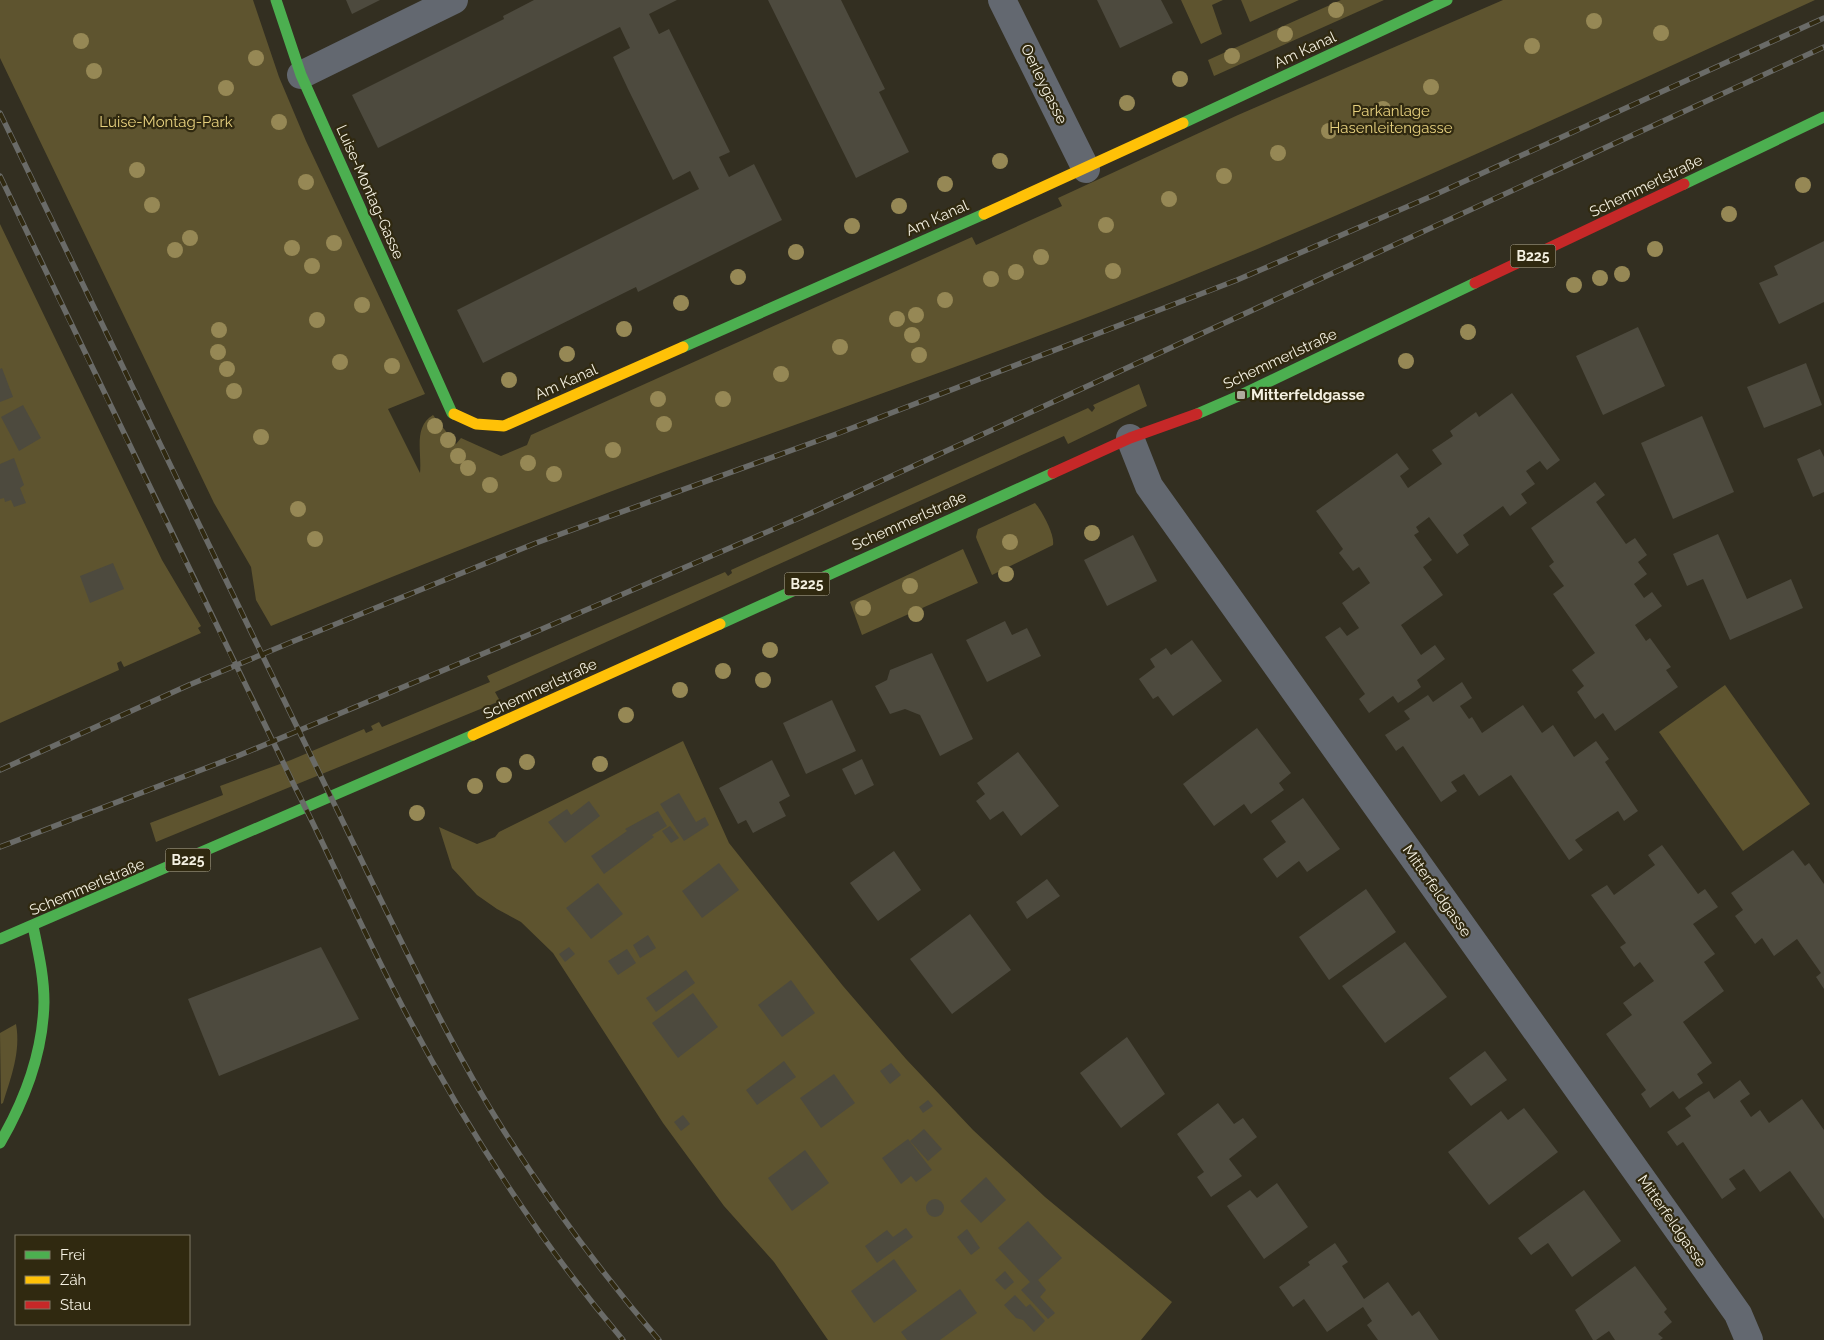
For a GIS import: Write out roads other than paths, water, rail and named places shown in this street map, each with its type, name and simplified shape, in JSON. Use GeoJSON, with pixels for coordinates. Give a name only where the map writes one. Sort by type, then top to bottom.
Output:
{"type":"FeatureCollection","features":[{"type":"Feature","properties":{"kind":"main road","name":"Luise-Montag-Gasse"},"geometry":{"type":"LineString","coordinates":[[276,0],[301,75],[444,394]]}},
{"type":"Feature","properties":{"kind":"main road","name":"Am Kanal"},"geometry":{"type":"LineString","coordinates":[[444,394],[452,413],[469,423],[486,428],[504,426],[1086,169],[1447,0]]}},
{"type":"Feature","properties":{"kind":"main road","name":"Schemmerlstraße"},"geometry":{"type":"LineString","coordinates":[[0,939],[448,747],[1130,438],[1241,395],[1824,117]]}},
{"type":"Feature","properties":{"kind":"main road"},"geometry":{"type":"LineString","coordinates":[[0,1143],[13,1122],[26,1092],[41,1033],[44,1001],[41,962],[33,926]]}},
{"type":"Feature","properties":{"kind":"street"},"geometry":{"type":"LineString","coordinates":[[301,75],[454,0]]}},
{"type":"Feature","properties":{"kind":"street","name":"Oerleygasse"},"geometry":{"type":"LineString","coordinates":[[1002,0],[1086,169]]}},
{"type":"Feature","properties":{"kind":"street","name":"Mitterfeldgasse"},"geometry":{"type":"LineString","coordinates":[[1130,438],[1150,486],[1738,1314],[1749,1340]]}},
{"type":"Feature","properties":{"kind":"railway"},"geometry":{"type":"LineString","coordinates":[[0,770],[189,685],[536,543],[839,433],[1237,280],[1432,196],[1824,18]]}},
{"type":"Feature","properties":{"kind":"railway"},"geometry":{"type":"LineString","coordinates":[[0,847],[240,755],[535,632],[811,513],[1824,47]]}},
{"type":"Feature","properties":{"kind":"railway"},"geometry":{"type":"LineString","coordinates":[[0,113],[373,884],[451,1040],[504,1131],[540,1185],[597,1264],[659,1340]]}},
{"type":"Feature","properties":{"kind":"railway"},"geometry":{"type":"LineString","coordinates":[[0,176],[371,944],[421,1042],[473,1131],[529,1217],[590,1300],[623,1340]]}},
{"type":"Feature","properties":{"kind":"place","name":"Mitterfeldgasse"},"geometry":{"type":"Point","coordinates":[1241,395]}},
{"type":"Feature","properties":{"kind":"park label","name":"Parkanlage Hasenleitengasse"},"geometry":{"type":"Point","coordinates":[1391,120]}},
{"type":"Feature","properties":{"kind":"park label","name":"Luise-Montag-Park"},"geometry":{"type":"Point","coordinates":[166,122]}}]}
